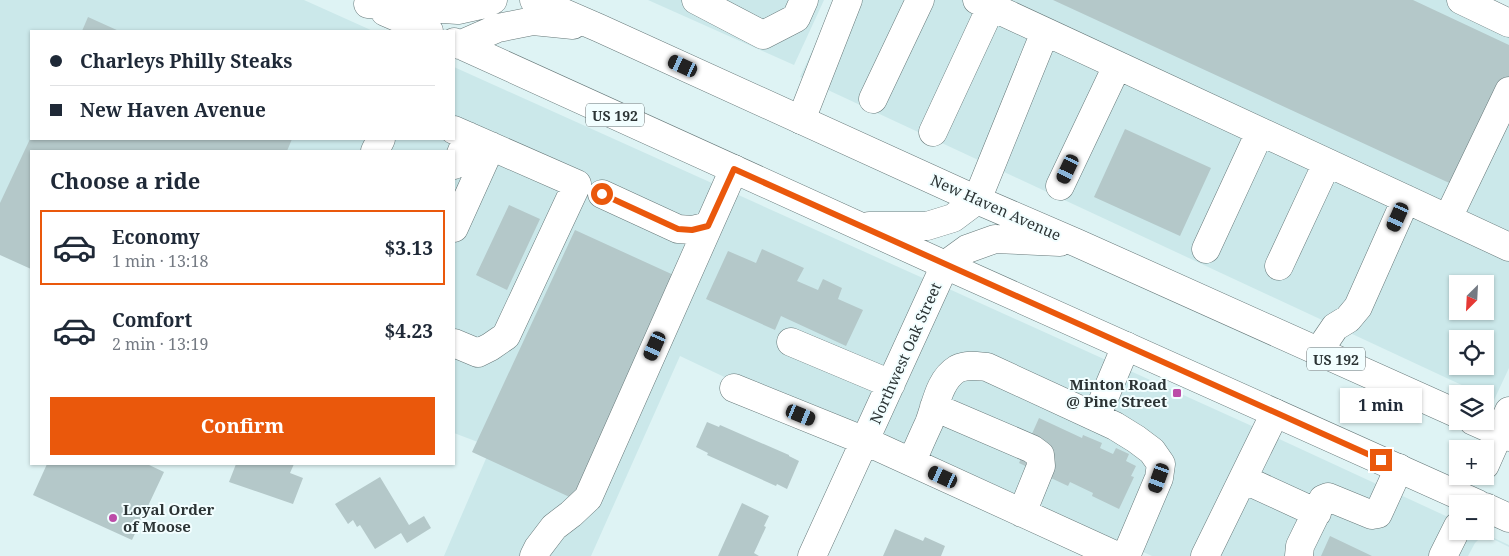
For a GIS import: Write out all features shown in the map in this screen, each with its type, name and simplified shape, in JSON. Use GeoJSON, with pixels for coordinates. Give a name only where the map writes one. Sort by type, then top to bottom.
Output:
{"type":"FeatureCollection","features":[{"type":"Feature","properties":{"kind":"main road"},"geometry":{"type":"LineString","coordinates":[[363,2],[458,10],[485,4],[493,0]]}},
{"type":"Feature","properties":{"kind":"main road","name":"New Haven Avenue"},"geometry":{"type":"LineString","coordinates":[[534,0],[1449,410]]}},
{"type":"Feature","properties":{"kind":"main road"},"geometry":{"type":"LineString","coordinates":[[696,0],[764,35],[796,18],[804,0]]}},
{"type":"Feature","properties":{"kind":"main road"},"geometry":{"type":"LineString","coordinates":[[801,120],[848,0]]}},
{"type":"Feature","properties":{"kind":"main road"},"geometry":{"type":"LineString","coordinates":[[873,99],[920,0]]}},
{"type":"Feature","properties":{"kind":"main road"},"geometry":{"type":"LineString","coordinates":[[1461,0],[1509,23]]}},
{"type":"Feature","properties":{"kind":"main road"},"geometry":{"type":"LineString","coordinates":[[363,2],[427,30]]}},
{"type":"Feature","properties":{"kind":"main road"},"geometry":{"type":"LineString","coordinates":[[933,132],[984,3],[1508,245]]}},
{"type":"Feature","properties":{"kind":"main road"},"geometry":{"type":"LineString","coordinates":[[455,48],[498,28],[533,21],[599,28]]}},
{"type":"Feature","properties":{"kind":"main road"},"geometry":{"type":"LineString","coordinates":[[860,226],[927,226],[953,218],[977,200],[1045,32]]}},
{"type":"Feature","properties":{"kind":"main road","name":"US 192"},"geometry":{"type":"LineString","coordinates":[[455,48],[734,169],[1398,468],[1468,495]]}},
{"type":"Feature","properties":{"kind":"main road"},"geometry":{"type":"LineString","coordinates":[[1060,186],[1117,66]]}},
{"type":"Feature","properties":{"kind":"main road"},"geometry":{"type":"LineString","coordinates":[[1448,218],[1509,91]]}},
{"type":"Feature","properties":{"kind":"main road"},"geometry":{"type":"LineString","coordinates":[[1206,249],[1260,132]]}},
{"type":"Feature","properties":{"kind":"main road"},"geometry":{"type":"LineString","coordinates":[[455,164],[471,137]]}},
{"type":"Feature","properties":{"kind":"main road"},"geometry":{"type":"LineString","coordinates":[[455,343],[478,353],[506,336],[576,184],[471,137]]}},
{"type":"Feature","properties":{"kind":"main road"},"geometry":{"type":"LineString","coordinates":[[455,223],[471,137]]}},
{"type":"Feature","properties":{"kind":"main road"},"geometry":{"type":"LineString","coordinates":[[1279,266],[1327,162]]}},
{"type":"Feature","properties":{"kind":"main road"},"geometry":{"type":"LineString","coordinates":[[534,556],[554,527],[588,498],[734,169]]}},
{"type":"Feature","properties":{"kind":"main road"},"geometry":{"type":"LineString","coordinates":[[602,194],[678,229],[692,230],[708,226]]}},
{"type":"Feature","properties":{"kind":"main road"},"geometry":{"type":"LineString","coordinates":[[1318,352],[1335,327],[1348,319],[1358,307],[1406,199]]}},
{"type":"Feature","properties":{"kind":"main road"},"geometry":{"type":"LineString","coordinates":[[945,265],[967,249],[995,239],[1077,243]]}},
{"type":"Feature","properties":{"kind":"main road","name":"Northwest Oak Street"},"geometry":{"type":"LineString","coordinates":[[812,556],[945,265]]}},
{"type":"Feature","properties":{"kind":"main road"},"geometry":{"type":"LineString","coordinates":[[791,342],[892,384]]}},
{"type":"Feature","properties":{"kind":"main road"},"geometry":{"type":"LineString","coordinates":[[1096,417],[1126,346]]}},
{"type":"Feature","properties":{"kind":"main road"},"geometry":{"type":"LineString","coordinates":[[912,462],[939,391],[947,377],[957,369],[971,365],[987,367],[1096,417],[1136,438],[1152,451],[1161,464],[1159,478],[1126,556]]}},
{"type":"Feature","properties":{"kind":"main road"},"geometry":{"type":"LineString","coordinates":[[734,388],[912,462],[1117,556]]}},
{"type":"Feature","properties":{"kind":"main road"},"geometry":{"type":"LineString","coordinates":[[934,407],[1032,449],[1040,455],[1041,466],[1022,513]]}},
{"type":"Feature","properties":{"kind":"main road"},"geometry":{"type":"LineString","coordinates":[[1205,556],[1275,413]]}},
{"type":"Feature","properties":{"kind":"main road"},"geometry":{"type":"LineString","coordinates":[[1494,449],[1506,427]]}},
{"type":"Feature","properties":{"kind":"main road"},"geometry":{"type":"LineString","coordinates":[[1300,556],[1300,546],[1323,499],[1328,497],[1372,515],[1378,514],[1398,468]]}},
{"type":"Feature","properties":{"kind":"main road"},"geometry":{"type":"LineString","coordinates":[[1243,479],[1317,513]]}},
{"type":"Feature","properties":{"kind":"main road","name":"US 192"},"geometry":{"type":"LineString","coordinates":[[1494,509],[1509,518]]}},
{"type":"Feature","properties":{"kind":"main road"},"geometry":{"type":"LineString","coordinates":[[1443,556],[1451,540]]}},
{"type":"Feature","properties":{"kind":"shaded area"},"geometry":{"type":"Polygon","coordinates":[[[0,0],[304,0],[371,30],[30,30],[30,140],[455,140],[455,67],[925,279],[853,438],[680,356],[591,556],[444,556],[491,447],[455,433],[455,150],[30,150],[30,257],[0,243],[0,0]]]}},
{"type":"Feature","properties":{"kind":"shaded area"},"geometry":{"type":"Polygon","coordinates":[[[648,0],[824,0],[794,65],[648,0]]]}},
{"type":"Feature","properties":{"kind":"shaded area"},"geometry":{"type":"Polygon","coordinates":[[[836,0],[1476,0],[1509,15],[1509,368],[1494,400],[1494,385],[1462,385],[800,77],[836,0]]]}},
{"type":"Feature","properties":{"kind":"shaded area"},"geometry":{"type":"Polygon","coordinates":[[[949,289],[1254,427],[1191,556],[1152,556],[883,434],[949,289]]]}},
{"type":"Feature","properties":{"kind":"shaded area"},"geometry":{"type":"Polygon","coordinates":[[[1277,438],[1448,517],[1430,556],[1220,556],[1277,438]]]}},
{"type":"Feature","properties":{"kind":"shaded area"},"geometry":{"type":"Polygon","coordinates":[[[1494,538],[1509,545],[1509,547],[1494,540],[1494,538]]]}},
{"type":"Feature","properties":{"kind":"shaded area"},"geometry":{"type":"Polygon","coordinates":[[[1465,540],[1478,540],[1468,556],[1458,556],[1465,540]]]}},
{"type":"Feature","properties":{"kind":"building"},"geometry":{"type":"Polygon","coordinates":[[[1053,0],[1413,0],[1509,45],[1509,78],[1458,187],[1053,0]]]}},
{"type":"Feature","properties":{"kind":"building"},"geometry":{"type":"Polygon","coordinates":[[[88,17],[117,30],[82,30],[88,17]]]}},
{"type":"Feature","properties":{"kind":"building"},"geometry":{"type":"Polygon","coordinates":[[[1125,129],[1211,168],[1180,236],[1094,197],[1125,129]]]}},
{"type":"Feature","properties":{"kind":"building"},"geometry":{"type":"Polygon","coordinates":[[[30,139],[292,140],[287,150],[30,150],[30,269],[0,255],[0,203],[30,139]]]}},
{"type":"Feature","properties":{"kind":"building"},"geometry":{"type":"Polygon","coordinates":[[[509,205],[540,219],[507,290],[476,275],[509,205]]]}},
{"type":"Feature","properties":{"kind":"building"},"geometry":{"type":"Polygon","coordinates":[[[575,230],[678,277],[576,500],[472,452],[575,230]]]}},
{"type":"Feature","properties":{"kind":"building"},"geometry":{"type":"Polygon","coordinates":[[[762,249],[804,268],[797,281],[818,290],[823,279],[842,288],[838,299],[863,310],[846,346],[781,316],[775,330],[706,299],[728,251],[756,263],[762,249]]]}},
{"type":"Feature","properties":{"kind":"building"},"geometry":{"type":"Polygon","coordinates":[[[1039,418],[1082,438],[1083,435],[1102,443],[1100,448],[1113,454],[1116,448],[1129,454],[1126,461],[1136,466],[1131,476],[1134,477],[1119,509],[1092,496],[1093,493],[1070,482],[1068,486],[1019,463],[1039,418]]]}},
{"type":"Feature","properties":{"kind":"building"},"geometry":{"type":"Polygon","coordinates":[[[707,422],[719,427],[720,425],[799,461],[787,489],[777,484],[776,486],[707,455],[708,453],[696,447],[707,422]]]}},
{"type":"Feature","properties":{"kind":"building","name":"Loyal Order of Moose"},"geometry":{"type":"Polygon","coordinates":[[[47,465],[149,465],[164,472],[132,540],[33,495],[47,465]]]}},
{"type":"Feature","properties":{"kind":"building"},"geometry":{"type":"Polygon","coordinates":[[[236,465],[294,465],[290,473],[303,478],[293,504],[229,482],[236,465]]]}},
{"type":"Feature","properties":{"kind":"building"},"geometry":{"type":"Polygon","coordinates":[[[380,477],[409,525],[424,516],[431,528],[407,543],[401,533],[375,549],[360,525],[357,527],[353,520],[348,524],[335,504],[380,477]]]}},
{"type":"Feature","properties":{"kind":"building"},"geometry":{"type":"Polygon","coordinates":[[[742,503],[769,516],[754,553],[759,556],[718,556],[742,503]]]}},
{"type":"Feature","properties":{"kind":"building"},"geometry":{"type":"Polygon","coordinates":[[[895,529],[923,541],[925,537],[945,546],[941,556],[883,556],[895,529]]]}},
{"type":"Feature","properties":{"kind":"building"},"geometry":{"type":"Polygon","coordinates":[[[1330,536],[1372,556],[1321,556],[1330,536]]]}},
{"type":"Feature","properties":{"kind":"place","name":"Minton Road @ Pine Street"},"geometry":{"type":"Point","coordinates":[1177,393]}},
{"type":"Feature","properties":{"kind":"place","name":"Loyal Order of Moose"},"geometry":{"type":"Point","coordinates":[113,518]}},
{"type":"Feature","properties":{"kind":"route"},"geometry":{"type":"LineString","coordinates":[[602,194],[678,229],[692,230],[708,226],[734,169],[1381,460]]}}]}
